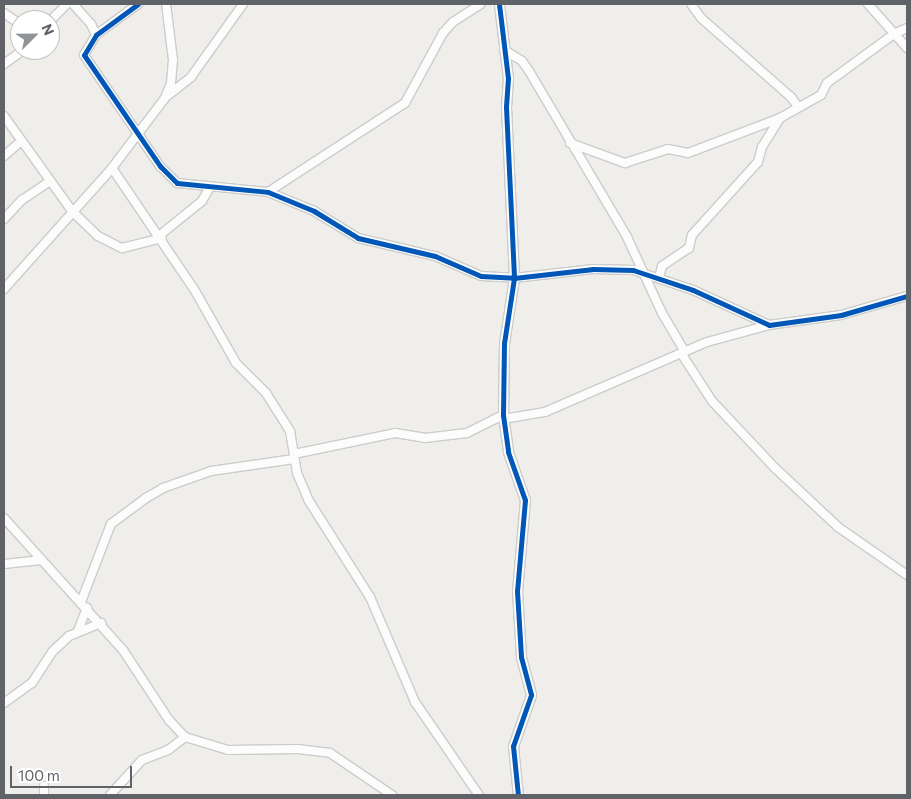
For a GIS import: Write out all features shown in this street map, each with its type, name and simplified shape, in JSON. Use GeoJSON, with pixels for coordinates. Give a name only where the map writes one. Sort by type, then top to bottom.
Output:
{"type":"FeatureCollection","features":[{"type":"Feature","properties":{"kind":"street"},"geometry":{"type":"LineString","coordinates":[[73,4],[91,24],[96,35]]}},
{"type":"Feature","properties":{"kind":"street"},"geometry":{"type":"LineString","coordinates":[[138,4],[96,35],[84,55],[138,133],[177,183],[268,192],[314,211],[364,240],[435,256],[481,276],[514,278],[613,268],[646,273],[769,325]]}},
{"type":"Feature","properties":{"kind":"street"},"geometry":{"type":"LineString","coordinates":[[165,98],[171,83],[172,60],[166,4]]}},
{"type":"Feature","properties":{"kind":"street"},"geometry":{"type":"LineString","coordinates":[[4,289],[112,168],[165,98],[191,77],[242,4]]}},
{"type":"Feature","properties":{"kind":"street"},"geometry":{"type":"LineString","coordinates":[[268,192],[405,103],[443,33],[453,22],[481,4]]}},
{"type":"Feature","properties":{"kind":"street"},"geometry":{"type":"LineString","coordinates":[[499,4],[508,78],[506,108],[514,278],[504,344],[503,417],[508,452],[525,500],[518,615],[521,657],[531,695],[516,732],[513,746],[518,795]]}},
{"type":"Feature","properties":{"kind":"street"},"geometry":{"type":"LineString","coordinates":[[691,4],[701,18],[792,97],[798,107]]}},
{"type":"Feature","properties":{"kind":"street"},"geometry":{"type":"LineString","coordinates":[[868,4],[907,48]]}},
{"type":"Feature","properties":{"kind":"street"},"geometry":{"type":"LineString","coordinates":[[570,143],[625,163],[668,149],[688,153],[780,118],[820,95],[827,83],[894,34],[907,28]]}},
{"type":"Feature","properties":{"kind":"street"},"geometry":{"type":"LineString","coordinates":[[504,50],[522,61],[646,273],[662,313],[712,401],[754,447],[838,527],[907,575]]}},
{"type":"Feature","properties":{"kind":"street"},"geometry":{"type":"LineString","coordinates":[[4,116],[20,142],[72,212],[98,236],[122,248],[161,237],[202,201],[210,187]]}},
{"type":"Feature","properties":{"kind":"street"},"geometry":{"type":"LineString","coordinates":[[659,278],[662,266],[689,248],[692,234],[758,162],[762,147],[780,118]]}},
{"type":"Feature","properties":{"kind":"street"},"geometry":{"type":"LineString","coordinates":[[4,156],[20,142]]}},
{"type":"Feature","properties":{"kind":"street"},"geometry":{"type":"LineString","coordinates":[[112,168],[161,237],[214,322],[232,356],[266,393],[290,431],[299,480],[309,501],[373,604],[408,689],[479,795]]}},
{"type":"Feature","properties":{"kind":"street"},"geometry":{"type":"LineString","coordinates":[[4,219],[22,200],[50,181]]}},
{"type":"Feature","properties":{"kind":"street"},"geometry":{"type":"LineString","coordinates":[[81,602],[111,524],[163,488],[211,471],[294,456],[395,434],[425,438],[467,433],[503,417],[545,412],[683,352],[769,325],[842,316],[907,296]]}},
{"type":"Feature","properties":{"kind":"street"},"geometry":{"type":"LineString","coordinates":[[4,518],[101,623],[141,674],[168,720],[185,737],[228,750],[298,749],[330,753],[392,795]]}},
{"type":"Feature","properties":{"kind":"street"},"geometry":{"type":"LineString","coordinates":[[4,564],[42,560]]}},
{"type":"Feature","properties":{"kind":"street"},"geometry":{"type":"LineString","coordinates":[[78,631],[87,608]]}},
{"type":"Feature","properties":{"kind":"street"},"geometry":{"type":"LineString","coordinates":[[4,703],[32,683],[53,651],[78,631],[101,623]]}},
{"type":"Feature","properties":{"kind":"street"},"geometry":{"type":"LineString","coordinates":[[110,795],[142,760],[168,750],[185,737]]}},
{"type":"Feature","properties":{"kind":"street"},"geometry":{"type":"LineString","coordinates":[[44,786],[44,795]]}},
{"type":"Feature","properties":{"kind":"cycle path"},"geometry":{"type":"LineString","coordinates":[[138,4],[96,35],[84,55],[160,166],[177,183],[268,192],[314,211],[358,238],[435,256],[481,276],[514,278],[593,269],[633,270],[693,290],[769,325],[841,315],[907,296]]}},
{"type":"Feature","properties":{"kind":"cycle path"},"geometry":{"type":"LineString","coordinates":[[499,4],[508,78],[506,107],[514,278],[504,343],[503,415],[508,452],[525,500],[517,591],[521,657],[531,695],[513,746],[518,795]]}}]}
